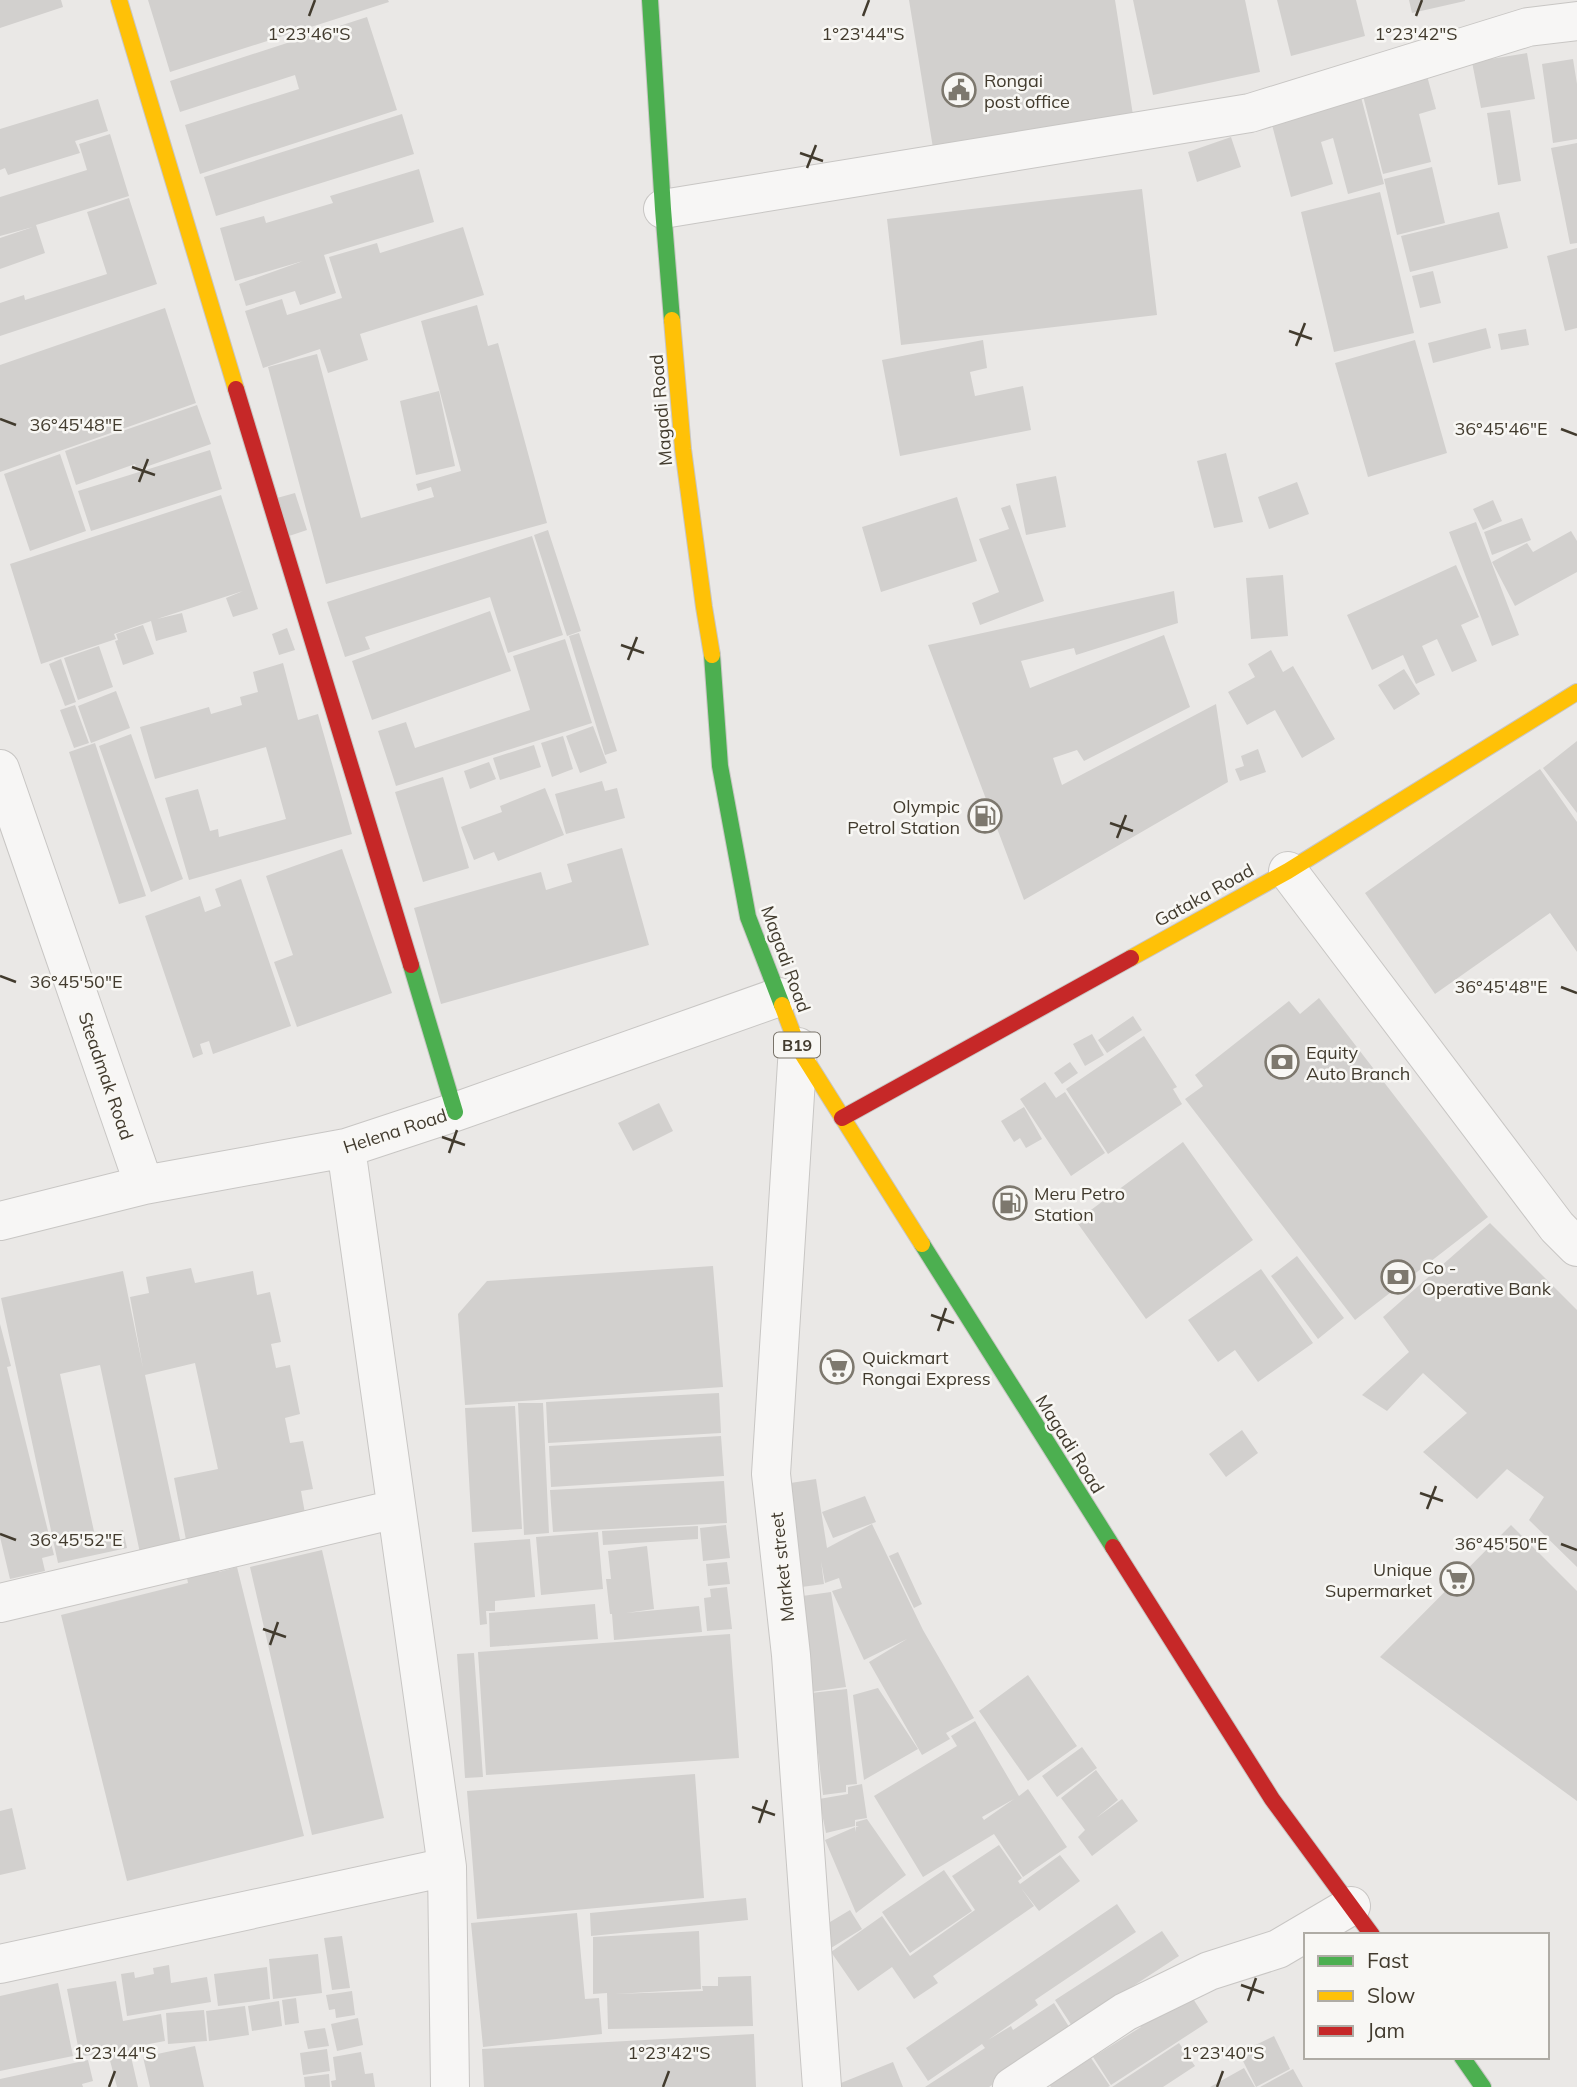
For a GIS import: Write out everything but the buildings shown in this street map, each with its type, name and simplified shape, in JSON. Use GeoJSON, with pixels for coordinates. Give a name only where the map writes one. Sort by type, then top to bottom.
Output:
{"type":"FeatureCollection","features":[{"type":"Feature","properties":{"kind":"main road"},"geometry":{"type":"LineString","coordinates":[[120,0],[455,1112]]}},
{"type":"Feature","properties":{"kind":"main road","name":"Magadi Road"},"geometry":{"type":"LineString","coordinates":[[650,0],[663,209],[683,449],[712,649],[720,766],[748,917],[798,1047],[1272,1799],[1361,1921]]}},
{"type":"Feature","properties":{"kind":"main road","name":"Gataka Road"},"geometry":{"type":"LineString","coordinates":[[842,1118],[1288,871],[1577,692]]}},
{"type":"Feature","properties":{"kind":"main road"},"geometry":{"type":"LineString","coordinates":[[1463,2059],[1483,2087]]}},
{"type":"Feature","properties":{"kind":"street"},"geometry":{"type":"LineString","coordinates":[[663,209],[1250,113],[1528,27],[1577,21]]}},
{"type":"Feature","properties":{"kind":"street","name":"Steadmak Road"},"geometry":{"type":"LineString","coordinates":[[0,769],[144,1185]]}},
{"type":"Feature","properties":{"kind":"street"},"geometry":{"type":"LineString","coordinates":[[1288,871],[1557,1227],[1577,1247]]}},
{"type":"Feature","properties":{"kind":"street","name":"Helena Road"},"geometry":{"type":"LineString","coordinates":[[0,1221],[144,1185],[346,1148],[779,997]]}},
{"type":"Feature","properties":{"kind":"street","name":"Market street"},"geometry":{"type":"LineString","coordinates":[[798,1047],[771,1474],[791,1654],[822,2087]]}},
{"type":"Feature","properties":{"kind":"street"},"geometry":{"type":"LineString","coordinates":[[346,1148],[447,1867],[450,2087]]}},
{"type":"Feature","properties":{"kind":"street"},"geometry":{"type":"LineString","coordinates":[[0,1603],[396,1510]]}},
{"type":"Feature","properties":{"kind":"street"},"geometry":{"type":"LineString","coordinates":[[0,1964],[447,1867]]}},
{"type":"Feature","properties":{"kind":"street"},"geometry":{"type":"LineString","coordinates":[[1325,1933],[1361,1921]]}},
{"type":"Feature","properties":{"kind":"street"},"geometry":{"type":"LineString","coordinates":[[1012,2087],[1125,2012],[1209,1971],[1304,1940]]}},
{"type":"Feature","properties":{"kind":"traffic: fast"},"geometry":{"type":"LineString","coordinates":[[650,0],[672,320]]}},
{"type":"Feature","properties":{"kind":"traffic: fast"},"geometry":{"type":"LineString","coordinates":[[712,655],[720,766],[748,917],[782,1005]]}},
{"type":"Feature","properties":{"kind":"traffic: fast"},"geometry":{"type":"LineString","coordinates":[[411,965],[455,1112]]}},
{"type":"Feature","properties":{"kind":"traffic: fast"},"geometry":{"type":"LineString","coordinates":[[922,1244],[1113,1547]]}},
{"type":"Feature","properties":{"kind":"traffic: fast"},"geometry":{"type":"LineString","coordinates":[[1463,2059],[1483,2087]]}},
{"type":"Feature","properties":{"kind":"traffic: slow"},"geometry":{"type":"LineString","coordinates":[[119,0],[236,389]]}},
{"type":"Feature","properties":{"kind":"traffic: slow"},"geometry":{"type":"LineString","coordinates":[[672,320],[683,449],[712,655]]}},
{"type":"Feature","properties":{"kind":"traffic: slow"},"geometry":{"type":"LineString","coordinates":[[1131,958],[1288,871],[1577,692]]}},
{"type":"Feature","properties":{"kind":"traffic: slow"},"geometry":{"type":"LineString","coordinates":[[782,1005],[798,1047],[922,1244]]}},
{"type":"Feature","properties":{"kind":"traffic: jam"},"geometry":{"type":"LineString","coordinates":[[236,389],[411,965]]}},
{"type":"Feature","properties":{"kind":"traffic: jam"},"geometry":{"type":"LineString","coordinates":[[842,1118],[1131,958]]}},
{"type":"Feature","properties":{"kind":"traffic: jam"},"geometry":{"type":"LineString","coordinates":[[1113,1547],[1272,1799],[1371,1933]]}},
{"type":"Feature","properties":{"kind":"place","name":"Rongai post office"},"geometry":{"type":"Point","coordinates":[959,90]}},
{"type":"Feature","properties":{"kind":"place","name":"Olympic Petrol Station"},"geometry":{"type":"Point","coordinates":[985,816]}},
{"type":"Feature","properties":{"kind":"place","name":"Equity Auto Branch"},"geometry":{"type":"Point","coordinates":[1282,1062]}},
{"type":"Feature","properties":{"kind":"place","name":"Meru Petro Station"},"geometry":{"type":"Point","coordinates":[1010,1203]}},
{"type":"Feature","properties":{"kind":"place","name":"Co - Operative Bank"},"geometry":{"type":"Point","coordinates":[1398,1277]}},
{"type":"Feature","properties":{"kind":"place","name":"Quickmart Rongai Express"},"geometry":{"type":"Point","coordinates":[837,1367]}},
{"type":"Feature","properties":{"kind":"place","name":"Unique Supermarket"},"geometry":{"type":"Point","coordinates":[1457,1579]}}]}
